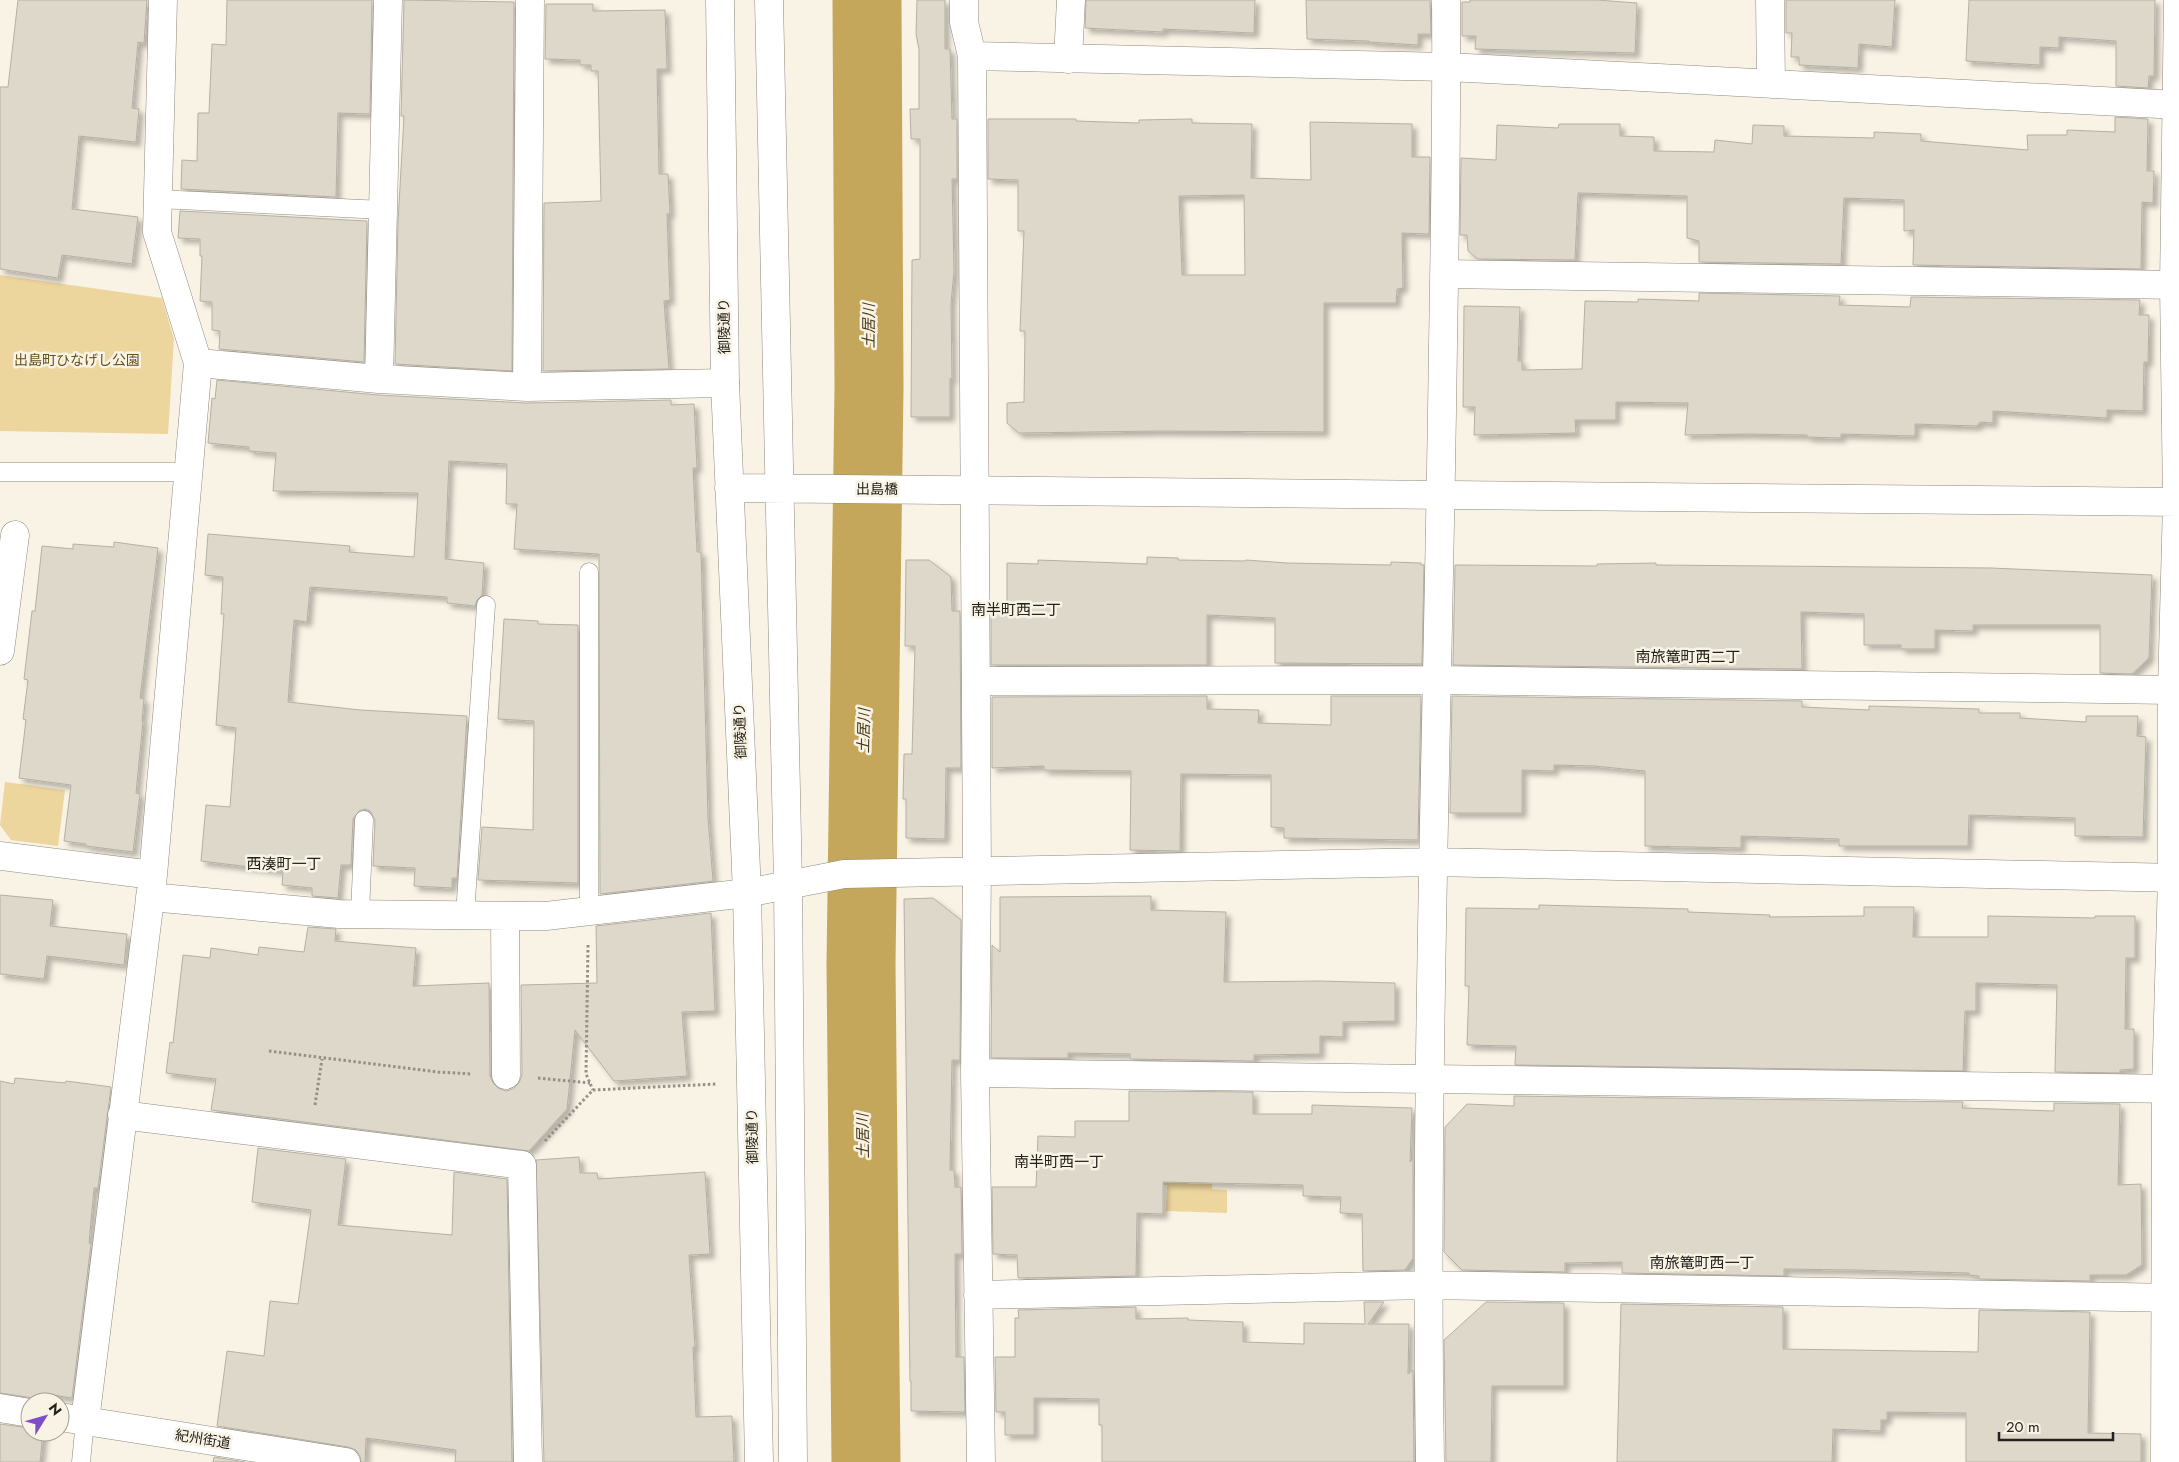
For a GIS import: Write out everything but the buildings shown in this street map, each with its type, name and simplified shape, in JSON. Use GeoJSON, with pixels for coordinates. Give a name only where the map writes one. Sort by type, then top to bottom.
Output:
{"type":"FeatureCollection","features":[{"type":"Feature","properties":{"kind":"street"},"geometry":{"type":"LineString","coordinates":[[72,1419],[122,1116],[151,886],[198,363],[157,232],[163,0]]}},
{"type":"Feature","properties":{"kind":"street"},"geometry":{"type":"LineString","coordinates":[[379,379],[388,0]]}},
{"type":"Feature","properties":{"kind":"street"},"geometry":{"type":"LineString","coordinates":[[528,387],[530,0]]}},
{"type":"Feature","properties":{"kind":"street","name":"御陵通り"},"geometry":{"type":"LineString","coordinates":[[720,0],[725,383],[747,893],[759,1462]]}},
{"type":"Feature","properties":{"kind":"street"},"geometry":{"type":"LineString","coordinates":[[769,0],[788,884],[793,1462]]}},
{"type":"Feature","properties":{"kind":"street"},"geometry":{"type":"LineString","coordinates":[[964,0],[964,22],[972,56],[977,871],[975,1073],[981,1462]]}},
{"type":"Feature","properties":{"kind":"street"},"geometry":{"type":"LineString","coordinates":[[1068,59],[1071,0]]}},
{"type":"Feature","properties":{"kind":"street"},"geometry":{"type":"LineString","coordinates":[[1430,1462],[1427,1285],[1441,494],[1447,67],[1446,0]]}},
{"type":"Feature","properties":{"kind":"street"},"geometry":{"type":"LineString","coordinates":[[1770,0],[1770,84]]}},
{"type":"Feature","properties":{"kind":"street"},"geometry":{"type":"LineString","coordinates":[[2166,1462],[2172,1298],[2172,1089],[2176,878],[2172,690],[2178,502],[2178,0]]}},
{"type":"Feature","properties":{"kind":"street"},"geometry":{"type":"LineString","coordinates":[[972,56],[1447,67],[2177,105]]}},
{"type":"Feature","properties":{"kind":"street"},"geometry":{"type":"LineString","coordinates":[[1444,274],[2177,285]]}},
{"type":"Feature","properties":{"kind":"street"},"geometry":{"type":"LineString","coordinates":[[198,363],[379,379],[528,387],[725,383]]}},
{"type":"Feature","properties":{"kind":"street","name":"出島橋"},"geometry":{"type":"LineString","coordinates":[[729,488],[2178,502]]}},
{"type":"Feature","properties":{"kind":"street"},"geometry":{"type":"LineString","coordinates":[[1,640],[15,535]]}},
{"type":"Feature","properties":{"kind":"street"},"geometry":{"type":"LineString","coordinates":[[976,681],[1437,680],[2172,690]]}},
{"type":"Feature","properties":{"kind":"street"},"geometry":{"type":"LineString","coordinates":[[0,856],[151,886],[360,914],[505,916],[546,916],[747,893],[844,874],[1433,862],[2176,878]]}},
{"type":"Feature","properties":{"kind":"street"},"geometry":{"type":"LineString","coordinates":[[505,916],[506,1075]]}},
{"type":"Feature","properties":{"kind":"street"},"geometry":{"type":"LineString","coordinates":[[975,1073],[2172,1089]]}},
{"type":"Feature","properties":{"kind":"street"},"geometry":{"type":"LineString","coordinates":[[122,1116],[522,1165],[528,1462]]}},
{"type":"Feature","properties":{"kind":"street"},"geometry":{"type":"LineString","coordinates":[[978,1295],[1427,1285],[2172,1298]]}},
{"type":"Feature","properties":{"kind":"street"},"geometry":{"type":"LineString","coordinates":[[0,1408],[20,1411]]}},
{"type":"Feature","properties":{"kind":"street","name":"紀州街道"},"geometry":{"type":"LineString","coordinates":[[72,1419],[346,1462]]}},
{"type":"Feature","properties":{"kind":"lane"},"geometry":{"type":"LineString","coordinates":[[158,199],[383,210]]}},
{"type":"Feature","properties":{"kind":"lane"},"geometry":{"type":"LineString","coordinates":[[0,472],[188,472]]}},
{"type":"Feature","properties":{"kind":"lane"},"geometry":{"type":"LineString","coordinates":[[588,572],[589,911]]}},
{"type":"Feature","properties":{"kind":"lane"},"geometry":{"type":"LineString","coordinates":[[465,915],[486,606]]}},
{"type":"Feature","properties":{"kind":"lane"},"geometry":{"type":"LineString","coordinates":[[360,914],[364,820]]}},
{"type":"Feature","properties":{"kind":"lane"},"geometry":{"type":"LineString","coordinates":[[72,1419],[81,1462]]}},
{"type":"Feature","properties":{"kind":"path"},"geometry":{"type":"LineString","coordinates":[[589,911],[586,1074],[594,1090]]}},
{"type":"Feature","properties":{"kind":"path"},"geometry":{"type":"LineString","coordinates":[[269,1051],[438,1072],[506,1075],[590,1083]]}},
{"type":"Feature","properties":{"kind":"path"},"geometry":{"type":"LineString","coordinates":[[310,1138],[322,1059]]}},
{"type":"Feature","properties":{"kind":"path"},"geometry":{"type":"LineString","coordinates":[[522,1165],[594,1090],[751,1082]]}},
{"type":"Feature","properties":{"kind":"green space","name":"出島町ひなげし公園"},"geometry":{"type":"Polygon","coordinates":[[[0,275],[162,298],[174,339],[168,434],[0,431],[0,275]]]}},
{"type":"Feature","properties":{"kind":"green space"},"geometry":{"type":"Polygon","coordinates":[[[5,782],[65,790],[58,846],[11,840],[0,825],[5,782]]]}},
{"type":"Feature","properties":{"kind":"green space"},"geometry":{"type":"Polygon","coordinates":[[[1213,1170],[1212,1189],[1227,1190],[1227,1213],[1166,1211],[1167,1185],[1143,1185],[1213,1170]]]}},
{"type":"Feature","properties":{"kind":"waterway","name":"土居川"},"geometry":{"type":"LineString","coordinates":[[866,1462],[861,964],[869,387],[867,0]]}},
{"type":"Feature","properties":{"kind":"district","name":"南半町西二丁"},"geometry":{"type":"Point","coordinates":[1016,610]}},
{"type":"Feature","properties":{"kind":"district","name":"南旅篭町西二丁"},"geometry":{"type":"Point","coordinates":[1688,657]}},
{"type":"Feature","properties":{"kind":"district","name":"西湊町一丁"},"geometry":{"type":"Point","coordinates":[284,864]}},
{"type":"Feature","properties":{"kind":"district","name":"南半町西一丁"},"geometry":{"type":"Point","coordinates":[1059,1162]}},
{"type":"Feature","properties":{"kind":"district","name":"南旅篭町西一丁"},"geometry":{"type":"Point","coordinates":[1702,1263]}}]}
